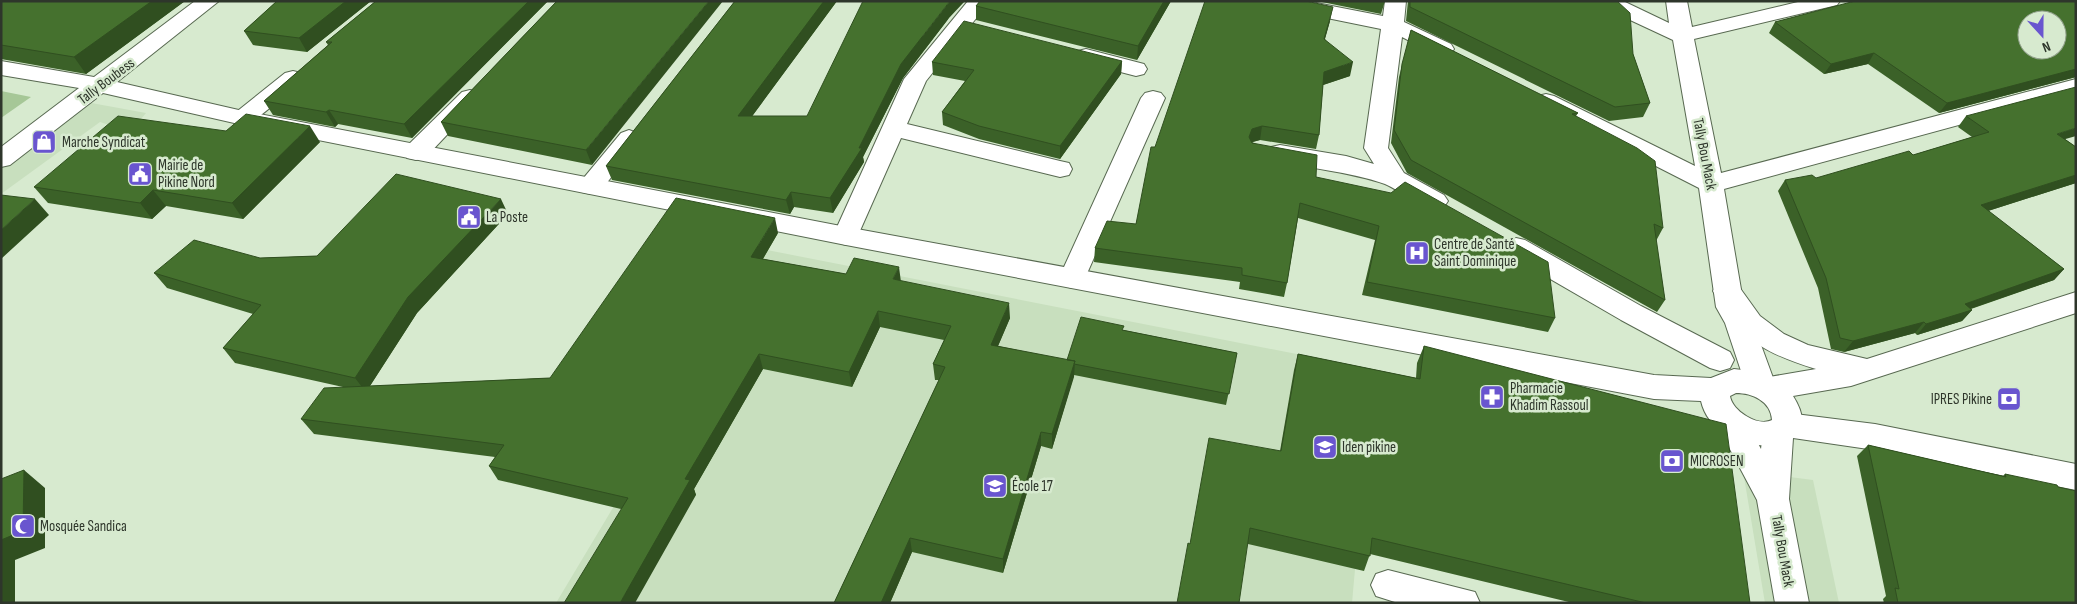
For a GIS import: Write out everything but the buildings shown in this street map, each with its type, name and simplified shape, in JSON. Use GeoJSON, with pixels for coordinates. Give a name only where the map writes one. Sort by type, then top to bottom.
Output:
{"type":"FeatureCollection","features":[{"type":"Feature","properties":{"kind":"street","name":"Tally Boubess"},"geometry":{"type":"LineString","coordinates":[[1,159],[210,1]]}},
{"type":"Feature","properties":{"kind":"street"},"geometry":{"type":"LineString","coordinates":[[846,236],[915,79],[968,27],[980,1]]}},
{"type":"Feature","properties":{"kind":"street"},"geometry":{"type":"LineString","coordinates":[[1273,1],[1395,13],[1465,60]]}},
{"type":"Feature","properties":{"kind":"street"},"geometry":{"type":"LineString","coordinates":[[1605,1],[1681,36],[1830,1]]}},
{"type":"Feature","properties":{"kind":"street","name":"Tally Bou Mack"},"geometry":{"type":"LineString","coordinates":[[1676,1],[1681,36],[1711,184],[1729,299],[1763,387]]}},
{"type":"Feature","properties":{"kind":"street"},"geometry":{"type":"LineString","coordinates":[[1395,13],[1376,148],[1395,179]]}},
{"type":"Feature","properties":{"kind":"street"},"geometry":{"type":"LineString","coordinates":[[1070,53],[1136,69]]}},
{"type":"Feature","properties":{"kind":"street"},"geometry":{"type":"LineString","coordinates":[[243,118],[312,63]]}},
{"type":"Feature","properties":{"kind":"street"},"geometry":{"type":"LineString","coordinates":[[1,68],[100,85],[243,118],[846,236],[1654,387],[1723,395]]}},
{"type":"Feature","properties":{"kind":"street"},"geometry":{"type":"LineString","coordinates":[[416,152],[483,83]]}},
{"type":"Feature","properties":{"kind":"street"},"geometry":{"type":"LineString","coordinates":[[1526,91],[1711,184],[2076,86]]}},
{"type":"Feature","properties":{"kind":"street"},"geometry":{"type":"LineString","coordinates":[[1072,278],[1153,98]]}},
{"type":"Feature","properties":{"kind":"street"},"geometry":{"type":"LineString","coordinates":[[591,186],[640,124]]}},
{"type":"Feature","properties":{"kind":"street"},"geometry":{"type":"LineString","coordinates":[[893,128],[1060,169]]}},
{"type":"Feature","properties":{"kind":"street"},"geometry":{"type":"LineString","coordinates":[[1260,150],[1346,164],[1395,179],[1454,212]]}},
{"type":"Feature","properties":{"kind":"street"},"geometry":{"type":"LineString","coordinates":[[1496,236],[1631,313],[1723,395],[1755,434],[1767,435],[1859,372]]}},
{"type":"Feature","properties":{"kind":"street"},"geometry":{"type":"LineString","coordinates":[[1729,299],[1751,323],[1770,338],[1803,356],[1859,372]]}},
{"type":"Feature","properties":{"kind":"street","name":"Tally Bou Mack"},"geometry":{"type":"LineString","coordinates":[[1729,299],[1726,320],[1723,395],[1773,499],[1792,603]]}},
{"type":"Feature","properties":{"kind":"street"},"geometry":{"type":"LineString","coordinates":[[1763,387],[1859,372],[2076,302]]}},
{"type":"Feature","properties":{"kind":"street"},"geometry":{"type":"LineString","coordinates":[[1723,395],[1734,381],[1747,382],[1763,387],[1781,401],[1784,424]]}},
{"type":"Feature","properties":{"kind":"street"},"geometry":{"type":"LineString","coordinates":[[1784,424],[1876,437],[2076,477]]}},
{"type":"Feature","properties":{"kind":"street","name":"Tally Bou Mack"},"geometry":{"type":"LineString","coordinates":[[1773,499],[1784,424]]}},
{"type":"Feature","properties":{"kind":"street"},"geometry":{"type":"LineString","coordinates":[[1388,585],[1463,603]]}},
{"type":"Feature","properties":{"kind":"shaded area"},"geometry":{"type":"Polygon","coordinates":[[[1,91],[31,97],[1,118],[1,91]]]}},
{"type":"Feature","properties":{"kind":"shaded area","name":"Marche Syndicat"},"geometry":{"type":"Polygon","coordinates":[[[75,100],[146,113],[130,132],[100,122],[1,194],[1,153],[75,100]]]}},
{"type":"Feature","properties":{"kind":"shaded area","name":"École 17"},"geometry":{"type":"Polygon","coordinates":[[[767,250],[1373,369],[1352,603],[556,603],[767,250]]]}},
{"type":"Feature","properties":{"kind":"shaded area"},"geometry":{"type":"Polygon","coordinates":[[[1743,471],[1813,480],[1839,603],[1765,603],[1743,471]]]}},
{"type":"Feature","properties":{"kind":"place","name":"Marche Syndicat"},"geometry":{"type":"Point","coordinates":[44,142]}},
{"type":"Feature","properties":{"kind":"place","name":"Mairie de Pikine Nord"},"geometry":{"type":"Point","coordinates":[140,174]}},
{"type":"Feature","properties":{"kind":"place","name":"La Poste"},"geometry":{"type":"Point","coordinates":[469,217]}},
{"type":"Feature","properties":{"kind":"place","name":"Centre de Santé Saint Dominique"},"geometry":{"type":"Point","coordinates":[1417,253]}},
{"type":"Feature","properties":{"kind":"place","name":"Pharmacie Khadim Rassoul"},"geometry":{"type":"Point","coordinates":[1492,397]}},
{"type":"Feature","properties":{"kind":"place","name":"IPRES Pikine"},"geometry":{"type":"Point","coordinates":[2009,399]}},
{"type":"Feature","properties":{"kind":"place","name":"Iden pikine"},"geometry":{"type":"Point","coordinates":[1325,447]}},
{"type":"Feature","properties":{"kind":"place","name":"MICROSEN"},"geometry":{"type":"Point","coordinates":[1672,461]}},
{"type":"Feature","properties":{"kind":"place","name":"École 17"},"geometry":{"type":"Point","coordinates":[995,486]}},
{"type":"Feature","properties":{"kind":"place","name":"Mosquée Sandica"},"geometry":{"type":"Point","coordinates":[23,526]}}]}
